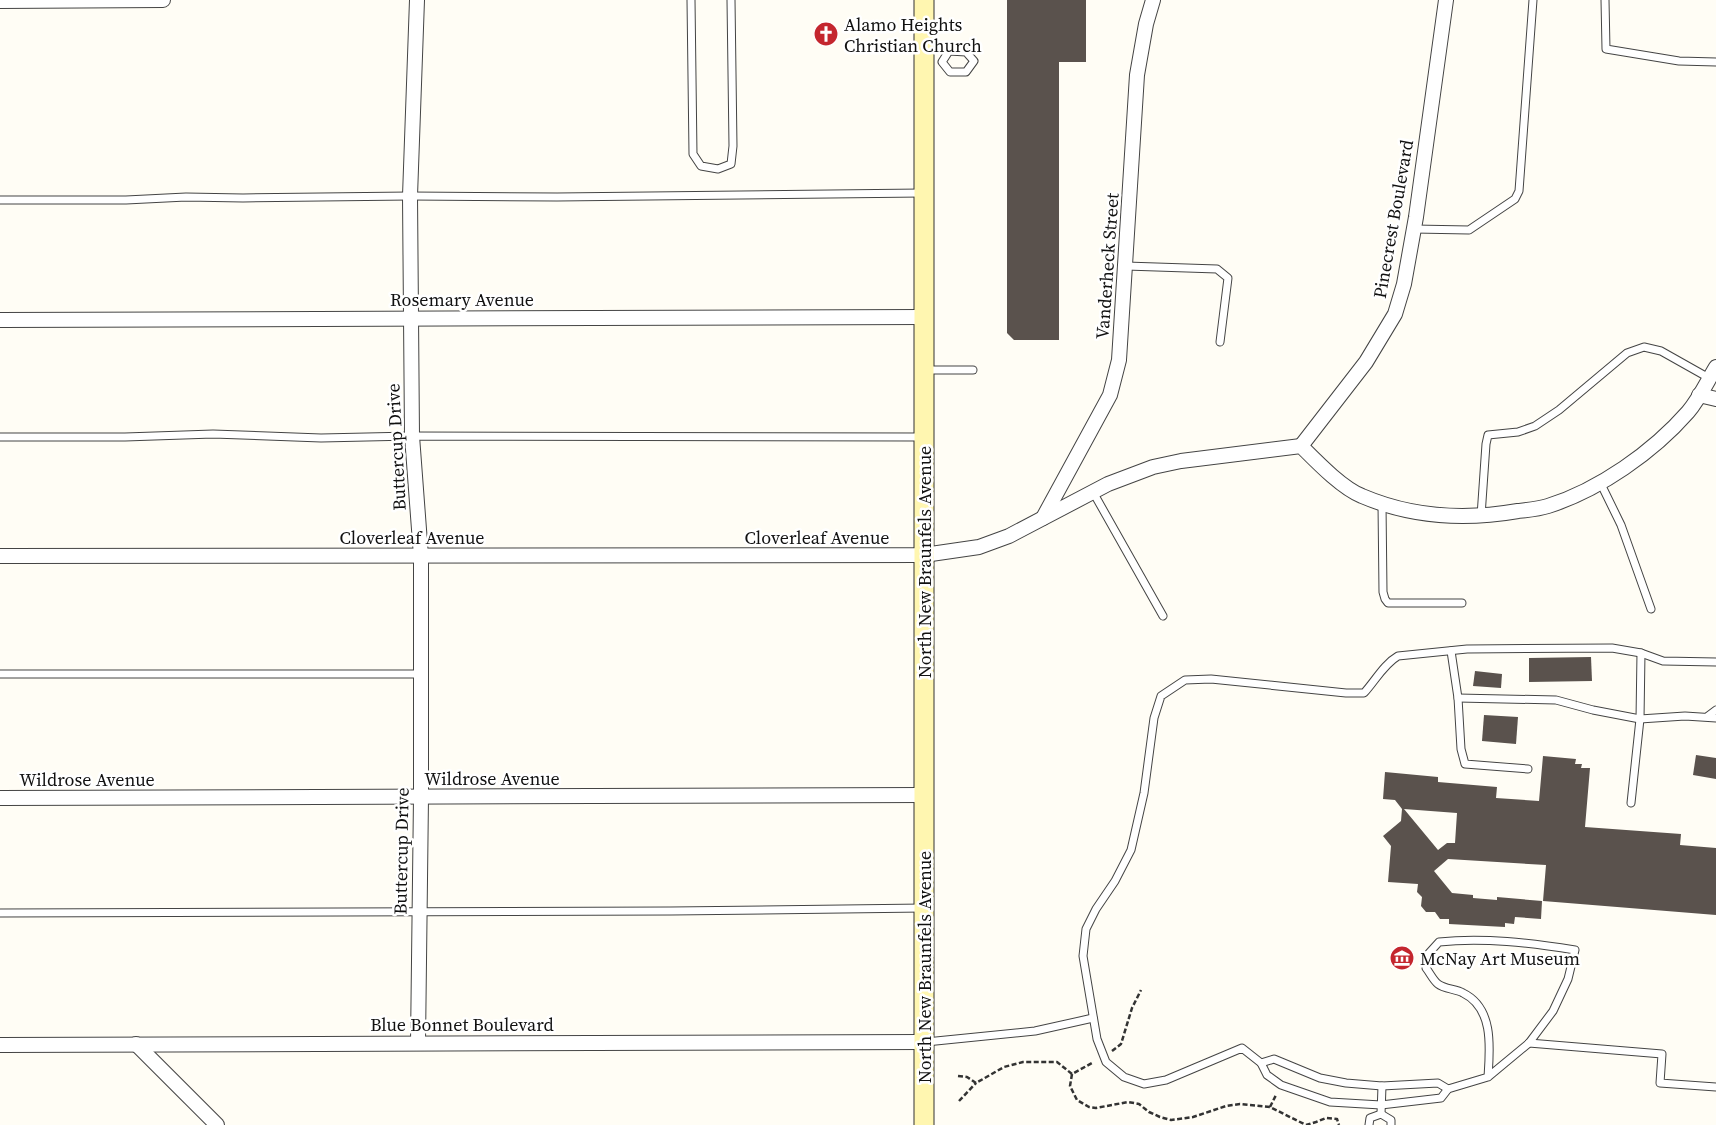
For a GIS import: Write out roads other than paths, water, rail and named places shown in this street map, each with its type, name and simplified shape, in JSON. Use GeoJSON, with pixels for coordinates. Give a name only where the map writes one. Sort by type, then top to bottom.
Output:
{"type":"FeatureCollection","features":[{"type":"Feature","properties":{"kind":"street"},"geometry":{"type":"LineString","coordinates":[[0,1],[163,0]]}},
{"type":"Feature","properties":{"kind":"street","name":"Buttercup Drive"},"geometry":{"type":"LineString","coordinates":[[417,0],[410,196],[412,436],[420,556],[421,797],[418,1043]]}},
{"type":"Feature","properties":{"kind":"street","name":"North New Braunfels Avenue"},"geometry":{"type":"LineString","coordinates":[[924,0],[933,62],[924,193],[924,1125]]}},
{"type":"Feature","properties":{"kind":"street","name":"Vanderheck Street"},"geometry":{"type":"LineString","coordinates":[[1043,518],[1110,395],[1120,360],[1138,75],[1146,24],[1153,0]]}},
{"type":"Feature","properties":{"kind":"street","name":"Pinecrest Boulevard"},"geometry":{"type":"LineString","coordinates":[[1301,446],[1366,362],[1395,314],[1404,284],[1414,229],[1446,0]]}},
{"type":"Feature","properties":{"kind":"street","name":"Rosemary Avenue"},"geometry":{"type":"LineString","coordinates":[[0,320],[924,317]]}},
{"type":"Feature","properties":{"kind":"street"},"geometry":{"type":"LineString","coordinates":[[1301,446],[1327,472],[1360,496],[1399,509],[1457,517],[1481,516],[1547,506],[1612,476],[1653,446],[1690,410],[1713,372]]}},
{"type":"Feature","properties":{"kind":"street"},"geometry":{"type":"LineString","coordinates":[[1699,395],[1716,399]]}},
{"type":"Feature","properties":{"kind":"street","name":"Cloverleaf Avenue"},"geometry":{"type":"LineString","coordinates":[[0,556],[924,555],[990,544],[1108,484],[1153,467],[1181,461],[1301,446]]}},
{"type":"Feature","properties":{"kind":"street","name":"Wildrose Avenue"},"geometry":{"type":"LineString","coordinates":[[0,798],[924,795]]}},
{"type":"Feature","properties":{"kind":"street","name":"Blue Bonnet Boulevard"},"geometry":{"type":"LineString","coordinates":[[0,1044],[924,1042]]}},
{"type":"Feature","properties":{"kind":"street"},"geometry":{"type":"LineString","coordinates":[[136,1044],[217,1125]]}},
{"type":"Feature","properties":{"kind":"lane"},"geometry":{"type":"LineString","coordinates":[[691,0],[693,154],[701,166],[718,169],[731,164],[733,146],[731,0]]}},
{"type":"Feature","properties":{"kind":"lane"},"geometry":{"type":"LineString","coordinates":[[1414,229],[1469,230],[1515,199],[1519,191],[1533,0]]}},
{"type":"Feature","properties":{"kind":"lane"},"geometry":{"type":"LineString","coordinates":[[1605,0],[1606,49],[1679,61],[1716,62]]}},
{"type":"Feature","properties":{"kind":"lane"},"geometry":{"type":"LineString","coordinates":[[0,200],[126,200],[186,196],[299,198],[410,196],[557,197],[924,193]]}},
{"type":"Feature","properties":{"kind":"lane"},"geometry":{"type":"LineString","coordinates":[[1126,266],[1217,269],[1228,278],[1220,342]]}},
{"type":"Feature","properties":{"kind":"lane"},"geometry":{"type":"LineString","coordinates":[[1481,516],[1488,435],[1518,432],[1535,426],[1559,410],[1627,353],[1644,346],[1713,372]]}},
{"type":"Feature","properties":{"kind":"lane"},"geometry":{"type":"LineString","coordinates":[[924,370],[973,370]]}},
{"type":"Feature","properties":{"kind":"lane"},"geometry":{"type":"LineString","coordinates":[[0,437],[125,437],[213,434],[320,438],[412,436],[924,437]]}},
{"type":"Feature","properties":{"kind":"lane"},"geometry":{"type":"LineString","coordinates":[[1600,482],[1621,525],[1651,609]]}},
{"type":"Feature","properties":{"kind":"lane"},"geometry":{"type":"LineString","coordinates":[[1092,492],[1163,616]]}},
{"type":"Feature","properties":{"kind":"lane"},"geometry":{"type":"LineString","coordinates":[[1382,503],[1384,599],[1388,603],[1462,603]]}},
{"type":"Feature","properties":{"kind":"lane"},"geometry":{"type":"LineString","coordinates":[[1488,1077],[1490,1055],[1489,1028],[1472,998],[1462,992],[1439,984],[1426,968],[1429,953],[1439,942],[1458,940],[1542,944],[1575,950],[1568,978],[1553,1011],[1529,1042],[1488,1077],[1448,1089],[1440,1098],[1381,1105],[1330,1102],[1281,1085],[1266,1074],[1261,1063],[1242,1048],[1166,1080],[1144,1084],[1124,1077],[1106,1062],[1097,1039],[1083,956],[1086,930],[1096,909],[1115,881],[1131,850],[1144,793],[1154,718],[1160,696],[1185,680],[1210,678],[1346,694],[1364,693],[1389,662],[1398,656],[1468,649],[1612,648],[1641,653],[1663,661],[1716,662]]}},
{"type":"Feature","properties":{"kind":"lane"},"geometry":{"type":"LineString","coordinates":[[1451,651],[1465,764],[1528,769]]}},
{"type":"Feature","properties":{"kind":"lane"},"geometry":{"type":"LineString","coordinates":[[1631,803],[1640,719],[1641,653]]}},
{"type":"Feature","properties":{"kind":"lane"},"geometry":{"type":"LineString","coordinates":[[0,674],[421,674]]}},
{"type":"Feature","properties":{"kind":"lane"},"geometry":{"type":"LineString","coordinates":[[1458,698],[1556,700],[1593,710],[1640,719],[1685,716],[1716,718]]}},
{"type":"Feature","properties":{"kind":"lane"},"geometry":{"type":"LineString","coordinates":[[1708,716],[1716,710]]}},
{"type":"Feature","properties":{"kind":"lane"},"geometry":{"type":"LineString","coordinates":[[0,913],[924,908]]}},
{"type":"Feature","properties":{"kind":"lane"},"geometry":{"type":"LineString","coordinates":[[924,1042],[1035,1031],[1093,1018]]}},
{"type":"Feature","properties":{"kind":"lane"},"geometry":{"type":"LineString","coordinates":[[1529,1042],[1662,1054],[1660,1083],[1716,1087]]}},
{"type":"Feature","properties":{"kind":"lane"},"geometry":{"type":"LineString","coordinates":[[1261,1063],[1274,1059],[1320,1078],[1346,1083],[1382,1086],[1438,1083],[1448,1089]]}},
{"type":"Feature","properties":{"kind":"lane"},"geometry":{"type":"LineString","coordinates":[[1381,1114],[1382,1086]]}},
{"type":"Feature","properties":{"kind":"lane"},"geometry":{"type":"LineString","coordinates":[[1369,1125],[1370,1118],[1381,1114]]}},
{"type":"Feature","properties":{"kind":"lane"},"geometry":{"type":"LineString","coordinates":[[1381,1114],[1391,1120],[1391,1125]]}},
{"type":"Feature","properties":{"kind":"place","name":"Alamo Heights Christian Church"},"geometry":{"type":"Point","coordinates":[826,34]}},
{"type":"Feature","properties":{"kind":"place","name":"McNay Art Museum"},"geometry":{"type":"Point","coordinates":[1402,958]}}]}
